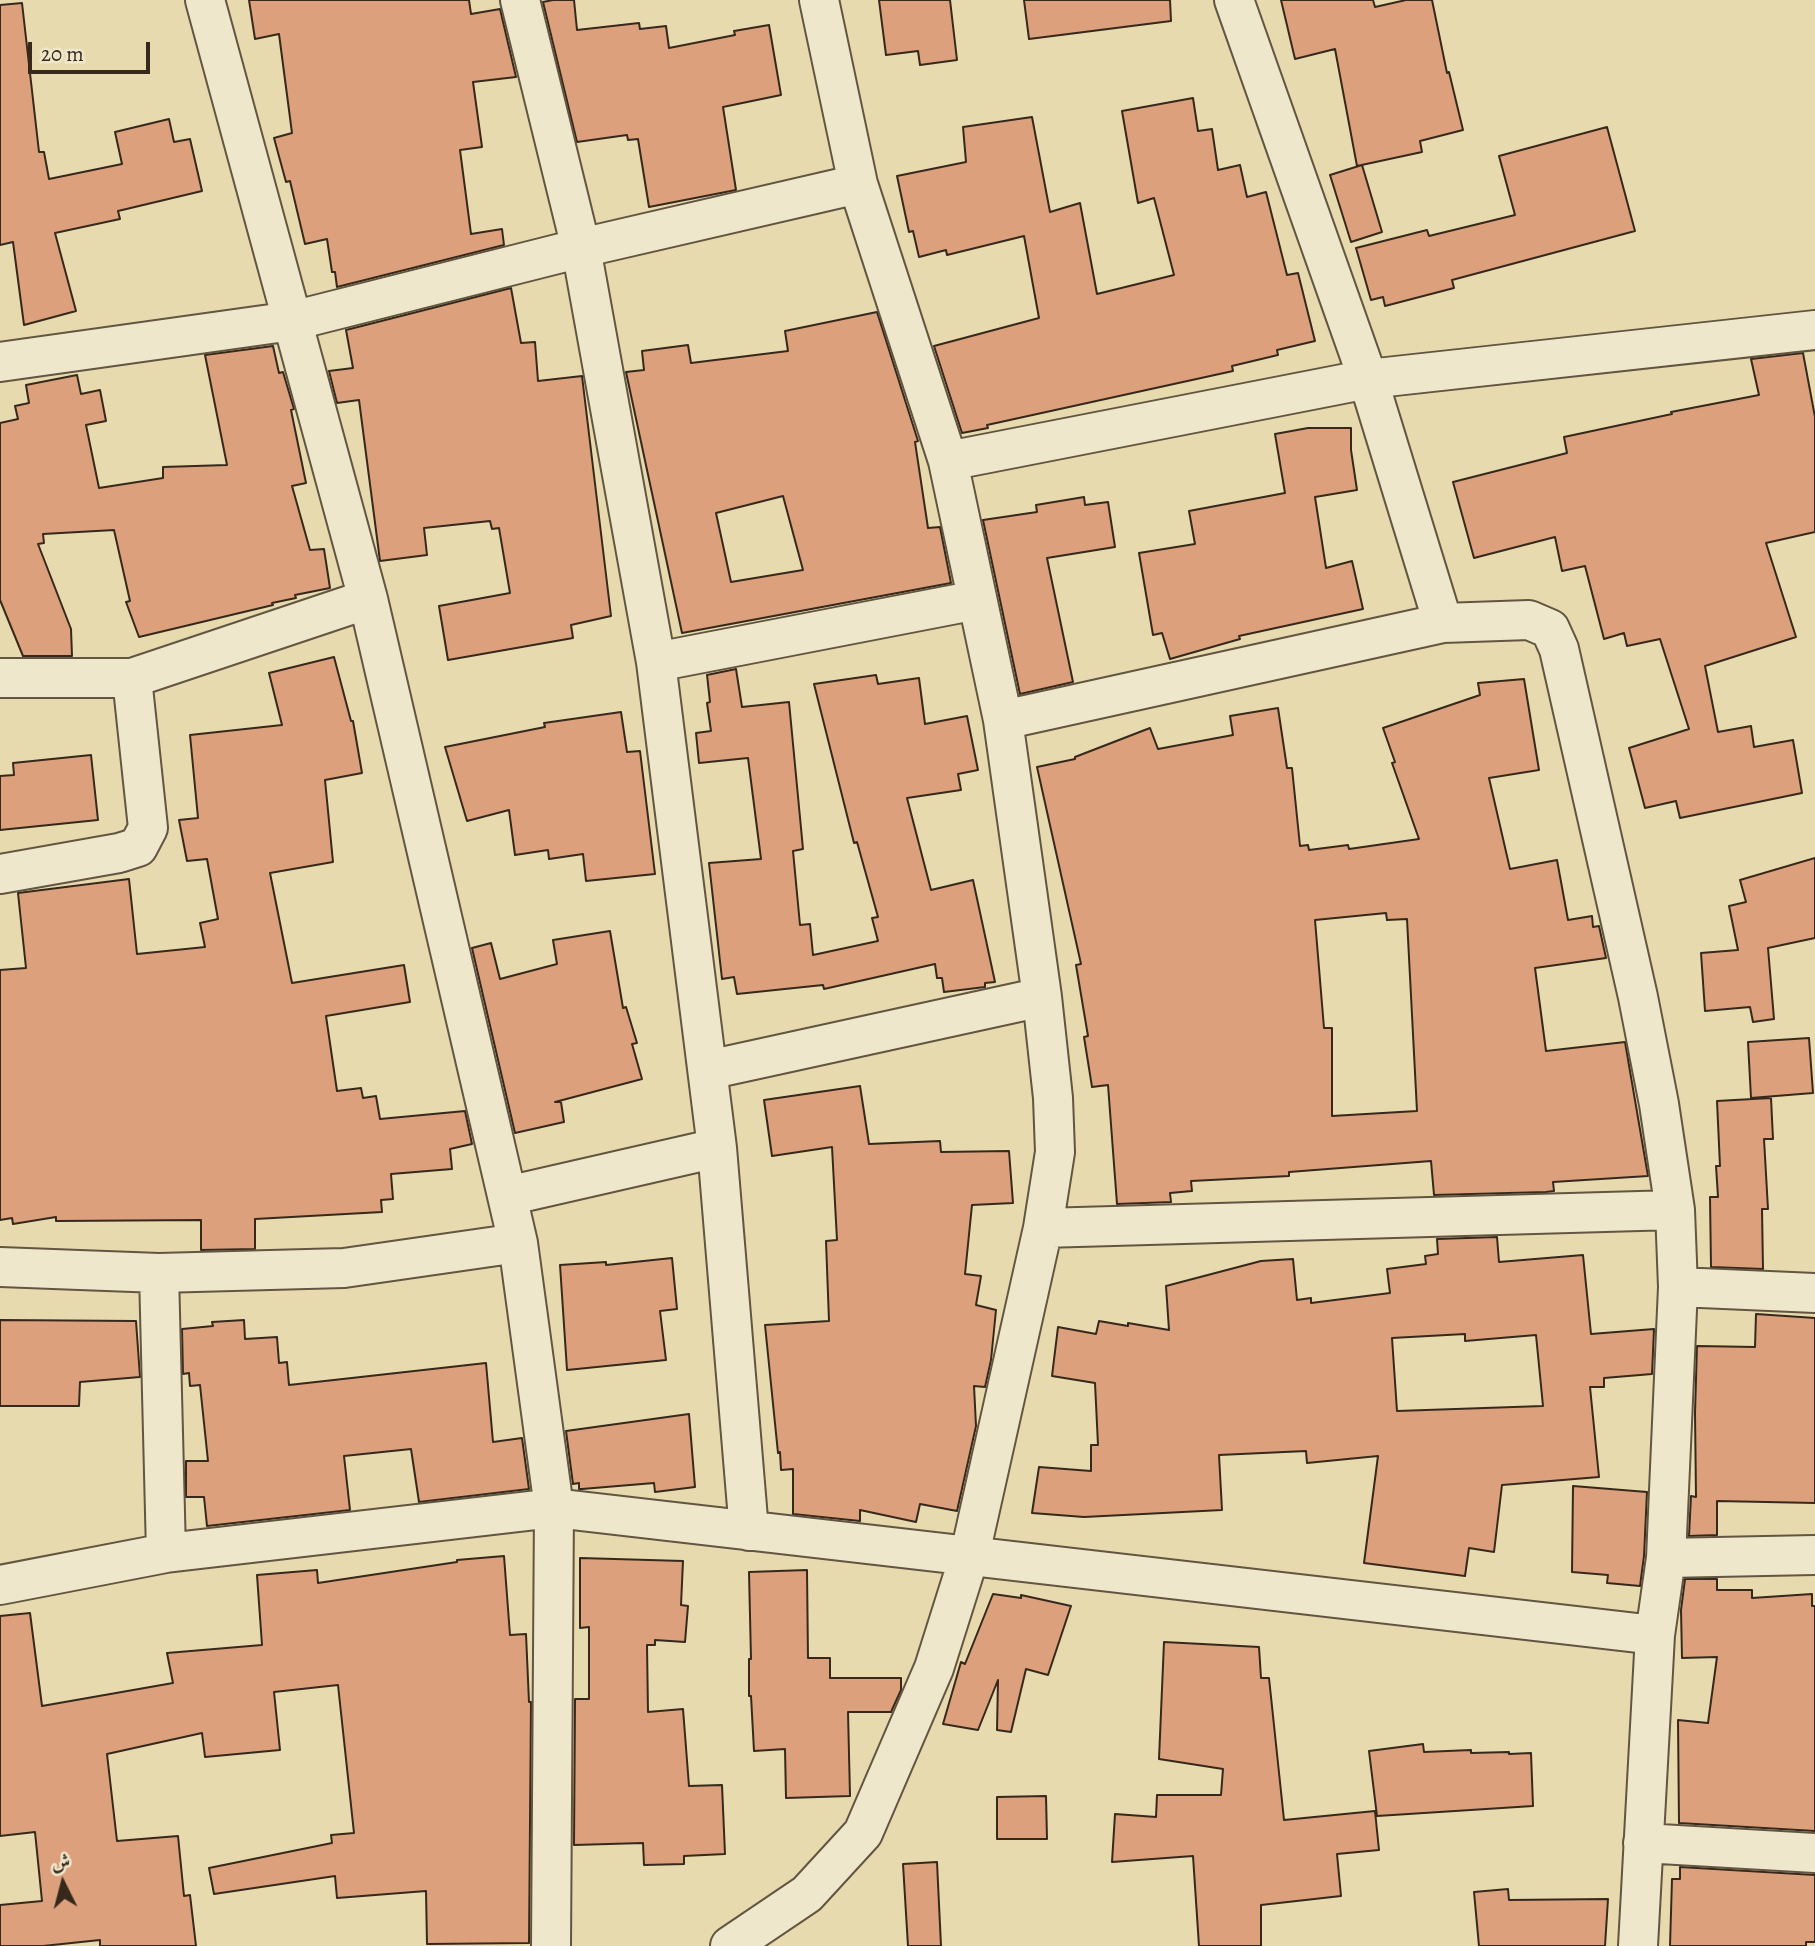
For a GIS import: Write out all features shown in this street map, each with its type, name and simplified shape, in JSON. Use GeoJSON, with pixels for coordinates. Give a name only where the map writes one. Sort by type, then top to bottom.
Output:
{"type":"FeatureCollection","features":[{"type":"Feature","properties":{"kind":"street"},"geometry":{"type":"LineString","coordinates":[[205,0],[368,599],[518,1243],[554,1508],[551,1946]]}},
{"type":"Feature","properties":{"kind":"street"},"geometry":{"type":"LineString","coordinates":[[520,0],[581,248],[656,662],[717,1149],[749,1531]]}},
{"type":"Feature","properties":{"kind":"street"},"geometry":{"type":"LineString","coordinates":[[730,1946],[807,1894],[863,1833],[934,1668],[970,1554],[1043,1228],[1055,1152],[1053,1098],[1042,998],[1003,720],[948,461],[858,184],[819,0]]}},
{"type":"Feature","properties":{"kind":"street"},"geometry":{"type":"LineString","coordinates":[[1234,0],[1368,379],[1444,623]]}},
{"type":"Feature","properties":{"kind":"street"},"geometry":{"type":"LineString","coordinates":[[0,362],[292,321],[581,248],[858,184]]}},
{"type":"Feature","properties":{"kind":"street"},"geometry":{"type":"LineString","coordinates":[[948,461],[1368,379],[1815,330]]}},
{"type":"Feature","properties":{"kind":"street"},"geometry":{"type":"LineString","coordinates":[[0,678],[132,678],[368,599]]}},
{"type":"Feature","properties":{"kind":"street"},"geometry":{"type":"LineString","coordinates":[[656,662],[977,600]]}},
{"type":"Feature","properties":{"kind":"street"},"geometry":{"type":"LineString","coordinates":[[1003,720],[1444,623],[1529,620],[1550,629],[1559,649],[1640,1010],[1660,1104],[1675,1210],[1678,1287],[1665,1558],[1655,1635],[1639,1946]]}},
{"type":"Feature","properties":{"kind":"street"},"geometry":{"type":"LineString","coordinates":[[0,874],[119,853],[138,847],[148,828],[132,678]]}},
{"type":"Feature","properties":{"kind":"street"},"geometry":{"type":"LineString","coordinates":[[708,1070],[1042,998]]}},
{"type":"Feature","properties":{"kind":"street"},"geometry":{"type":"LineString","coordinates":[[507,1196],[717,1149]]}},
{"type":"Feature","properties":{"kind":"street"},"geometry":{"type":"LineString","coordinates":[[1043,1228],[1675,1210]]}},
{"type":"Feature","properties":{"kind":"street"},"geometry":{"type":"LineString","coordinates":[[0,1267],[159,1273],[344,1268],[518,1243]]}},
{"type":"Feature","properties":{"kind":"street"},"geometry":{"type":"LineString","coordinates":[[159,1273],[166,1553]]}},
{"type":"Feature","properties":{"kind":"street"},"geometry":{"type":"LineString","coordinates":[[1678,1287],[1815,1293]]}},
{"type":"Feature","properties":{"kind":"street"},"geometry":{"type":"LineString","coordinates":[[0,1585],[166,1553],[554,1508],[1655,1635]]}},
{"type":"Feature","properties":{"kind":"street"},"geometry":{"type":"LineString","coordinates":[[1665,1558],[1815,1555]]}},
{"type":"Feature","properties":{"kind":"street"},"geometry":{"type":"LineString","coordinates":[[1643,1843],[1815,1853]]}},
{"type":"Feature","properties":{"kind":"building"},"geometry":{"type":"Polygon","coordinates":[[[249,0],[469,0],[471,14],[500,9],[516,77],[473,82],[482,147],[460,150],[471,234],[502,229],[504,245],[337,287],[327,239],[305,244],[290,181],[286,182],[274,138],[292,133],[279,34],[255,39],[249,0]]]}},
{"type":"Feature","properties":{"kind":"building"},"geometry":{"type":"Polygon","coordinates":[[[574,0],[577,30],[639,23],[640,29],[666,26],[669,48],[735,35],[734,31],[769,25],[781,95],[723,107],[736,190],[649,207],[638,139],[628,140],[627,135],[577,142],[543,2],[574,0]]]}},
{"type":"Feature","properties":{"kind":"building"},"geometry":{"type":"Polygon","coordinates":[[[879,0],[950,0],[957,60],[920,65],[918,51],[886,55],[879,0]]]}},
{"type":"Feature","properties":{"kind":"building"},"geometry":{"type":"Polygon","coordinates":[[[1024,0],[1170,0],[1171,21],[1029,39],[1024,0]]]}},
{"type":"Feature","properties":{"kind":"building"},"geometry":{"type":"Polygon","coordinates":[[[1281,0],[1373,0],[1375,7],[1406,0],[1432,0],[1447,73],[1449,72],[1463,130],[1420,141],[1422,152],[1357,166],[1335,49],[1295,59],[1281,0]]]}},
{"type":"Feature","properties":{"kind":"building"},"geometry":{"type":"Polygon","coordinates":[[[22,3],[39,152],[44,152],[49,179],[122,164],[115,132],[169,119],[174,142],[190,139],[202,191],[118,211],[120,219],[55,233],[76,311],[24,325],[13,242],[0,245],[0,5],[22,3]]]}},
{"type":"Feature","properties":{"kind":"building"},"geometry":{"type":"Polygon","coordinates":[[[1193,98],[1198,131],[1212,129],[1218,170],[1240,165],[1247,197],[1266,192],[1287,275],[1298,273],[1315,341],[1277,350],[1278,355],[1232,366],[1233,371],[987,425],[988,428],[962,433],[934,346],[1039,318],[1024,236],[947,255],[946,250],[919,257],[913,231],[909,232],[897,176],[966,162],[963,127],[1032,117],[1050,212],[1080,203],[1097,294],[1174,275],[1154,198],[1138,203],[1122,111],[1193,98]]]}},
{"type":"Feature","properties":{"kind":"building"},"geometry":{"type":"Polygon","coordinates":[[[1607,127],[1635,231],[1452,280],[1454,288],[1385,306],[1383,297],[1371,300],[1356,248],[1427,230],[1429,236],[1515,215],[1499,156],[1607,127]]]}},
{"type":"Feature","properties":{"kind":"building"},"geometry":{"type":"Polygon","coordinates":[[[1362,165],[1382,232],[1351,242],[1330,175],[1362,165]]]}},
{"type":"Feature","properties":{"kind":"building"},"geometry":{"type":"Polygon","coordinates":[[[511,288],[521,343],[535,342],[538,381],[582,376],[611,616],[571,625],[573,638],[448,660],[439,606],[510,593],[499,528],[492,529],[490,521],[424,528],[427,555],[380,561],[359,400],[337,403],[329,371],[353,368],[346,330],[511,288]]]}},
{"type":"Feature","properties":{"kind":"building"},"geometry":{"type":"Polygon","coordinates":[[[877,312],[918,441],[915,442],[928,528],[940,527],[951,583],[682,633],[626,372],[644,370],[642,351],[688,345],[691,363],[788,351],[785,331],[877,312]],[[783,496],[716,513],[731,582],[803,570],[783,496]]]}},
{"type":"Feature","properties":{"kind":"building"},"geometry":{"type":"Polygon","coordinates":[[[273,346],[279,373],[283,372],[294,409],[291,410],[306,483],[292,486],[310,550],[324,549],[330,588],[295,595],[296,598],[272,603],[273,605],[139,637],[126,602],[130,601],[114,530],[43,534],[44,543],[38,544],[71,629],[72,656],[23,656],[0,600],[0,423],[18,419],[15,406],[29,403],[26,385],[77,375],[81,394],[100,390],[106,421],[86,425],[99,488],[163,478],[163,467],[227,465],[205,355],[273,346]]]}},
{"type":"Feature","properties":{"kind":"building"},"geometry":{"type":"Polygon","coordinates":[[[1803,353],[1815,417],[1815,532],[1766,543],[1796,637],[1705,666],[1718,732],[1751,726],[1754,747],[1793,740],[1802,793],[1680,818],[1676,801],[1645,808],[1629,748],[1689,729],[1660,639],[1627,646],[1624,633],[1604,639],[1585,566],[1562,571],[1555,537],[1474,558],[1453,482],[1567,453],[1564,437],[1759,395],[1751,359],[1803,353]]]}},
{"type":"Feature","properties":{"kind":"building"},"geometry":{"type":"Polygon","coordinates":[[[1308,428],[1351,428],[1351,450],[1357,490],[1315,497],[1326,568],[1352,561],[1363,609],[1239,636],[1240,639],[1170,659],[1162,633],[1153,635],[1139,553],[1195,544],[1189,511],[1285,493],[1275,434],[1308,428]]]}},
{"type":"Feature","properties":{"kind":"building"},"geometry":{"type":"Polygon","coordinates":[[[1084,497],[1085,505],[1108,502],[1115,547],[1047,558],[1073,682],[1020,694],[983,520],[1037,512],[1036,505],[1084,497]]]}},
{"type":"Feature","properties":{"kind":"building"},"geometry":{"type":"Polygon","coordinates":[[[334,657],[353,721],[362,773],[325,780],[333,862],[270,873],[292,983],[404,965],[410,1002],[326,1016],[337,1091],[361,1088],[363,1098],[376,1096],[380,1119],[465,1111],[472,1144],[450,1149],[452,1169],[391,1174],[393,1199],[381,1200],[382,1212],[255,1219],[255,1249],[201,1250],[201,1220],[56,1221],[56,1217],[13,1224],[12,1218],[0,1220],[0,970],[26,968],[18,893],[129,879],[137,954],[205,947],[200,923],[218,919],[207,859],[187,861],[179,820],[198,818],[190,735],[282,725],[269,673],[334,657]]]}},
{"type":"Feature","properties":{"kind":"building"},"geometry":{"type":"Polygon","coordinates":[[[736,669],[742,707],[789,702],[803,849],[793,851],[800,925],[810,924],[813,955],[878,941],[872,918],[878,917],[857,842],[854,843],[814,684],[876,675],[878,684],[919,678],[925,724],[967,716],[978,770],[958,774],[961,790],[907,798],[931,890],[973,880],[995,982],[985,983],[985,987],[944,992],[942,978],[937,978],[935,964],[824,989],[823,985],[737,994],[734,977],[722,979],[709,863],[761,859],[748,758],[699,763],[696,733],[711,731],[707,675],[736,669]]]}},
{"type":"Feature","properties":{"kind":"building"},"geometry":{"type":"Polygon","coordinates":[[[1524,679],[1539,770],[1489,778],[1510,869],[1557,860],[1568,920],[1592,916],[1593,927],[1599,926],[1606,958],[1535,968],[1546,1051],[1625,1042],[1648,1176],[1553,1182],[1554,1191],[1546,1192],[1434,1195],[1431,1161],[1289,1172],[1289,1176],[1191,1181],[1192,1191],[1170,1193],[1171,1202],[1117,1204],[1108,1085],[1092,1087],[1084,1037],[1088,1036],[1076,965],[1081,964],[1037,767],[1075,759],[1150,728],[1158,749],[1233,735],[1230,716],[1278,708],[1287,768],[1292,768],[1300,846],[1308,845],[1309,850],[1348,845],[1349,849],[1419,839],[1392,763],[1395,762],[1383,728],[1480,695],[1478,683],[1524,679]],[[1386,913],[1315,920],[1324,1028],[1332,1028],[1332,1116],[1417,1111],[1407,919],[1387,920],[1386,913]]]}},
{"type":"Feature","properties":{"kind":"building"},"geometry":{"type":"Polygon","coordinates":[[[621,712],[627,752],[640,751],[655,874],[586,881],[583,854],[549,859],[548,850],[515,855],[509,810],[467,821],[445,747],[545,727],[544,723],[621,712]]]}},
{"type":"Feature","properties":{"kind":"building"},"geometry":{"type":"Polygon","coordinates":[[[91,755],[98,820],[0,830],[0,776],[14,775],[13,763],[91,755]]]}},
{"type":"Feature","properties":{"kind":"building"},"geometry":{"type":"Polygon","coordinates":[[[1815,858],[1815,938],[1768,948],[1774,1019],[1753,1022],[1750,1007],[1705,1011],[1701,953],[1738,950],[1729,906],[1746,902],[1740,880],[1815,858]]]}},
{"type":"Feature","properties":{"kind":"building"},"geometry":{"type":"Polygon","coordinates":[[[610,931],[623,1008],[626,1007],[637,1043],[632,1044],[642,1079],[555,1102],[561,1102],[564,1122],[515,1133],[472,948],[491,943],[500,979],[557,964],[553,940],[610,931]]]}},
{"type":"Feature","properties":{"kind":"building"},"geometry":{"type":"Polygon","coordinates":[[[1809,1038],[1813,1093],[1751,1098],[1748,1042],[1809,1038]]]}},
{"type":"Feature","properties":{"kind":"building"},"geometry":{"type":"Polygon","coordinates":[[[860,1086],[869,1144],[940,1141],[941,1152],[1009,1151],[1013,1203],[972,1205],[965,1274],[981,1276],[976,1305],[996,1310],[991,1360],[985,1387],[974,1386],[976,1426],[957,1511],[920,1504],[916,1522],[860,1510],[860,1521],[793,1514],[793,1469],[781,1470],[780,1452],[778,1453],[765,1325],[829,1321],[826,1241],[837,1240],[832,1147],[772,1156],[764,1100],[860,1086]]]}},
{"type":"Feature","properties":{"kind":"building"},"geometry":{"type":"Polygon","coordinates":[[[1771,1098],[1773,1139],[1764,1139],[1768,1209],[1762,1209],[1763,1269],[1711,1267],[1710,1197],[1718,1197],[1716,1166],[1720,1166],[1717,1101],[1771,1098]]]}},
{"type":"Feature","properties":{"kind":"building"},"geometry":{"type":"Polygon","coordinates":[[[1497,1237],[1499,1262],[1583,1255],[1591,1334],[1654,1329],[1652,1374],[1604,1378],[1604,1387],[1590,1387],[1599,1477],[1502,1485],[1494,1552],[1469,1548],[1465,1576],[1364,1563],[1378,1456],[1307,1463],[1306,1451],[1219,1455],[1222,1510],[1084,1517],[1032,1513],[1039,1467],[1091,1471],[1091,1445],[1098,1445],[1095,1383],[1052,1376],[1058,1327],[1096,1334],[1099,1321],[1169,1330],[1166,1286],[1261,1261],[1293,1259],[1297,1300],[1311,1298],[1311,1303],[1390,1293],[1387,1269],[1426,1264],[1425,1256],[1438,1254],[1437,1239],[1497,1237]],[[1465,1334],[1392,1338],[1397,1411],[1543,1406],[1536,1335],[1465,1341],[1465,1334]]]}},
{"type":"Feature","properties":{"kind":"building"},"geometry":{"type":"Polygon","coordinates":[[[672,1258],[677,1309],[660,1311],[666,1360],[567,1370],[560,1265],[606,1262],[606,1265],[672,1258]]]}},
{"type":"Feature","properties":{"kind":"building"},"geometry":{"type":"Polygon","coordinates":[[[1756,1314],[1815,1318],[1815,1503],[1717,1501],[1717,1535],[1689,1536],[1691,1496],[1696,1497],[1697,1346],[1755,1347],[1756,1314]]]}},
{"type":"Feature","properties":{"kind":"building"},"geometry":{"type":"Polygon","coordinates":[[[0,1320],[136,1321],[140,1377],[80,1382],[79,1406],[0,1406],[0,1320]]]}},
{"type":"Feature","properties":{"kind":"building"},"geometry":{"type":"Polygon","coordinates":[[[244,1320],[245,1339],[277,1337],[279,1363],[287,1362],[289,1385],[486,1363],[493,1442],[522,1438],[529,1489],[419,1502],[411,1449],[344,1456],[350,1510],[207,1526],[204,1497],[186,1497],[186,1461],[208,1461],[200,1385],[190,1386],[189,1373],[183,1374],[182,1329],[213,1326],[212,1322],[244,1320]]]}},
{"type":"Feature","properties":{"kind":"building"},"geometry":{"type":"Polygon","coordinates":[[[689,1414],[695,1487],[655,1492],[654,1483],[582,1489],[579,1489],[579,1483],[573,1484],[566,1431],[689,1414]]]}},
{"type":"Feature","properties":{"kind":"building"},"geometry":{"type":"Polygon","coordinates":[[[1573,1486],[1647,1492],[1640,1586],[1607,1583],[1608,1575],[1572,1572],[1573,1486]]]}},
{"type":"Feature","properties":{"kind":"building"},"geometry":{"type":"Polygon","coordinates":[[[504,1556],[510,1635],[526,1634],[531,1702],[529,1943],[427,1944],[426,1891],[337,1898],[335,1876],[214,1894],[209,1868],[332,1843],[331,1835],[354,1833],[338,1685],[274,1692],[280,1750],[205,1757],[202,1733],[107,1754],[117,1841],[178,1836],[184,1896],[190,1895],[196,1946],[100,1946],[100,1940],[43,1946],[0,1946],[0,1905],[42,1901],[35,1832],[0,1836],[0,1616],[30,1613],[42,1706],[173,1683],[167,1653],[262,1645],[257,1575],[317,1570],[318,1583],[457,1560],[504,1556]]]}},
{"type":"Feature","properties":{"kind":"building"},"geometry":{"type":"Polygon","coordinates":[[[580,1558],[683,1561],[681,1605],[688,1606],[685,1642],[655,1640],[655,1645],[647,1645],[648,1712],[683,1709],[689,1786],[722,1785],[725,1854],[684,1856],[684,1864],[644,1865],[643,1843],[574,1845],[575,1699],[589,1699],[589,1627],[580,1628],[580,1558]]]}},
{"type":"Feature","properties":{"kind":"building"},"geometry":{"type":"Polygon","coordinates":[[[807,1570],[808,1658],[830,1658],[830,1678],[901,1678],[901,1690],[891,1712],[848,1712],[850,1796],[786,1798],[785,1749],[754,1751],[749,1696],[749,1572],[807,1570]]]}},
{"type":"Feature","properties":{"kind":"building"},"geometry":{"type":"Polygon","coordinates":[[[1685,1579],[1717,1579],[1717,1590],[1752,1590],[1752,1598],[1812,1594],[1812,1606],[1815,1606],[1815,1831],[1679,1823],[1678,1720],[1708,1723],[1717,1657],[1682,1658],[1681,1610],[1685,1579]]]}},
{"type":"Feature","properties":{"kind":"building"},"geometry":{"type":"Polygon","coordinates":[[[993,1594],[1021,1598],[1021,1595],[1071,1606],[1048,1675],[1026,1669],[1011,1732],[997,1730],[998,1680],[978,1730],[943,1724],[961,1662],[965,1664],[993,1594]]]}},
{"type":"Feature","properties":{"kind":"building"},"geometry":{"type":"Polygon","coordinates":[[[1164,1642],[1259,1647],[1261,1678],[1269,1678],[1284,1820],[1375,1811],[1379,1850],[1337,1854],[1341,1896],[1261,1905],[1261,1946],[1199,1946],[1193,1856],[1112,1862],[1115,1814],[1156,1817],[1157,1795],[1221,1795],[1223,1769],[1159,1759],[1164,1642]]]}},
{"type":"Feature","properties":{"kind":"building"},"geometry":{"type":"Polygon","coordinates":[[[1423,1744],[1424,1752],[1471,1750],[1471,1753],[1531,1753],[1533,1806],[1377,1816],[1369,1751],[1423,1744]]]}},
{"type":"Feature","properties":{"kind":"building"},"geometry":{"type":"Polygon","coordinates":[[[1046,1796],[1047,1839],[997,1839],[997,1797],[1046,1796]]]}},
{"type":"Feature","properties":{"kind":"building"},"geometry":{"type":"Polygon","coordinates":[[[937,1862],[941,1946],[908,1946],[903,1864],[937,1862]]]}},
{"type":"Feature","properties":{"kind":"building"},"geometry":{"type":"Polygon","coordinates":[[[1680,1867],[1815,1875],[1815,1942],[1806,1942],[1806,1946],[1670,1946],[1672,1879],[1680,1879],[1680,1867]]]}},
{"type":"Feature","properties":{"kind":"building"},"geometry":{"type":"Polygon","coordinates":[[[1508,1889],[1509,1900],[1608,1899],[1605,1946],[1479,1946],[1474,1892],[1508,1889]]]}}]}
